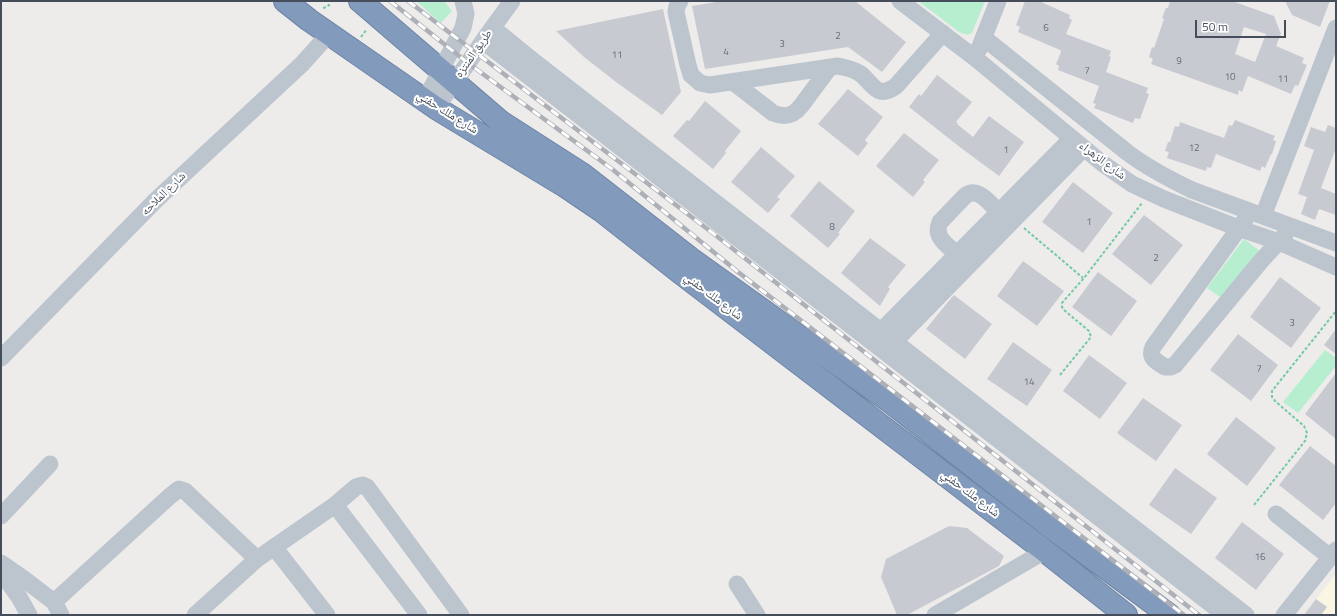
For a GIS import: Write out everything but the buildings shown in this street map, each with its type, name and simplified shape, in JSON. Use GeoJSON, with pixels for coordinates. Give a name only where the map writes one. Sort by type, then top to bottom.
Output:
{"type":"FeatureCollection","features":[{"type":"Feature","properties":{"kind":"highway","name":"شارع ملك حفني"},"geometry":{"type":"LineString","coordinates":[[285,1],[309,20],[430,104],[565,186],[892,403],[1056,531],[1169,615]]}},
{"type":"Feature","properties":{"kind":"highway","name":"شارع ملك حفني"},"geometry":{"type":"LineString","coordinates":[[360,1],[501,122],[582,174],[686,266],[1126,615]]}},
{"type":"Feature","properties":{"kind":"street","name":"طريق المنتزه"},"geometry":{"type":"LineString","coordinates":[[430,104],[448,76],[466,14],[463,1]]}},
{"type":"Feature","properties":{"kind":"street","name":"طريق المنتزه"},"geometry":{"type":"LineString","coordinates":[[448,76],[476,52],[514,1]]}},
{"type":"Feature","properties":{"kind":"street"},"geometry":{"type":"LineString","coordinates":[[680,1],[676,12],[688,65],[692,75],[700,83],[710,85],[838,66],[850,68],[861,75],[875,90],[882,92],[890,91],[943,33]]}},
{"type":"Feature","properties":{"kind":"street","name":"شارع الزهراء"},"geometry":{"type":"LineString","coordinates":[[900,1],[975,58],[1102,163],[1132,184],[1150,193],[1238,228],[1279,242],[1336,267]]}},
{"type":"Feature","properties":{"kind":"street"},"geometry":{"type":"LineString","coordinates":[[975,58],[998,1]]}},
{"type":"Feature","properties":{"kind":"street"},"geometry":{"type":"LineString","coordinates":[[1292,227],[1261,261],[1175,365],[1165,367],[1152,358],[1151,353],[1153,348],[1238,228],[1257,214],[1336,28]]}},
{"type":"Feature","properties":{"kind":"street","name":"شارع الملاحه"},"geometry":{"type":"LineString","coordinates":[[1,358],[156,200],[302,64],[329,34]]}},
{"type":"Feature","properties":{"kind":"street"},"geometry":{"type":"LineString","coordinates":[[488,34],[536,63],[1246,615]]}},
{"type":"Feature","properties":{"kind":"street"},"geometry":{"type":"LineString","coordinates":[[488,34],[1225,615]]}},
{"type":"Feature","properties":{"kind":"street","name":"شارع الزهراء"},"geometry":{"type":"LineString","coordinates":[[984,38],[1128,154],[1169,179],[1192,190],[1336,243]]}},
{"type":"Feature","properties":{"kind":"street"},"geometry":{"type":"LineString","coordinates":[[733,82],[773,112],[780,116],[788,116],[796,112],[830,67]]}},
{"type":"Feature","properties":{"kind":"street"},"geometry":{"type":"LineString","coordinates":[[881,331],[999,212],[1078,143]]}},
{"type":"Feature","properties":{"kind":"street"},"geometry":{"type":"LineString","coordinates":[[894,342],[1014,220],[1078,143]]}},
{"type":"Feature","properties":{"kind":"street"},"geometry":{"type":"LineString","coordinates":[[957,254],[940,238],[938,227],[940,222],[965,196],[969,193],[975,192],[999,212]]}},
{"type":"Feature","properties":{"kind":"street"},"geometry":{"type":"LineString","coordinates":[[1,516],[50,464]]}},
{"type":"Feature","properties":{"kind":"street"},"geometry":{"type":"LineString","coordinates":[[195,615],[256,559],[335,505],[356,487],[363,485],[367,487],[461,615]]}},
{"type":"Feature","properties":{"kind":"street"},"geometry":{"type":"LineString","coordinates":[[1,563],[24,579],[58,609],[170,496],[179,489],[185,491],[256,559]]}},
{"type":"Feature","properties":{"kind":"street"},"geometry":{"type":"LineString","coordinates":[[335,505],[419,615]]}},
{"type":"Feature","properties":{"kind":"street"},"geometry":{"type":"LineString","coordinates":[[1276,514],[1333,554],[1284,615]]}},
{"type":"Feature","properties":{"kind":"street"},"geometry":{"type":"LineString","coordinates":[[274,547],[327,615]]}},
{"type":"Feature","properties":{"kind":"street"},"geometry":{"type":"LineString","coordinates":[[935,615],[1045,551]]}},
{"type":"Feature","properties":{"kind":"street"},"geometry":{"type":"LineString","coordinates":[[1,572],[19,597],[29,615]]}},
{"type":"Feature","properties":{"kind":"street"},"geometry":{"type":"LineString","coordinates":[[737,584],[757,615]]}},
{"type":"Feature","properties":{"kind":"path"},"geometry":{"type":"LineString","coordinates":[[320,7],[327,7],[329,5],[329,1]]}},
{"type":"Feature","properties":{"kind":"path"},"geometry":{"type":"LineString","coordinates":[[351,49],[378,16]]}},
{"type":"Feature","properties":{"kind":"path"},"geometry":{"type":"LineString","coordinates":[[1060,375],[1091,336],[1089,331],[1064,310],[1062,303],[1084,278],[1150,193]]}},
{"type":"Feature","properties":{"kind":"path"},"geometry":{"type":"LineString","coordinates":[[1014,220],[1084,278]]}},
{"type":"Feature","properties":{"kind":"path"},"geometry":{"type":"LineString","coordinates":[[1254,505],[1305,441],[1307,433],[1304,426],[1275,401],[1272,396],[1272,391],[1336,311]]}},
{"type":"Feature","properties":{"kind":"shaded area"},"geometry":{"type":"Polygon","coordinates":[[[1336,574],[1336,615],[1304,615],[1310,607],[1336,574]]]}},
{"type":"Feature","properties":{"kind":"green space"},"geometry":{"type":"Polygon","coordinates":[[[416,1],[444,1],[452,11],[441,23],[416,1]]]}},
{"type":"Feature","properties":{"kind":"green space"},"geometry":{"type":"Polygon","coordinates":[[[918,1],[985,1],[972,33],[967,35],[959,32],[918,1]]]}},
{"type":"Feature","properties":{"kind":"green space"},"geometry":{"type":"Polygon","coordinates":[[[1244,239],[1260,251],[1223,299],[1207,288],[1244,239]]]}},
{"type":"Feature","properties":{"kind":"green space"},"geometry":{"type":"Polygon","coordinates":[[[1325,350],[1336,358],[1336,366],[1298,413],[1283,402],[1325,350]]]}},
{"type":"Feature","properties":{"kind":"railway"},"geometry":{"type":"LineString","coordinates":[[390,1],[468,63],[612,169],[738,272],[1184,615]]}},
{"type":"Feature","properties":{"kind":"railway"},"geometry":{"type":"LineString","coordinates":[[408,1],[714,234],[1199,615]]}}]}
